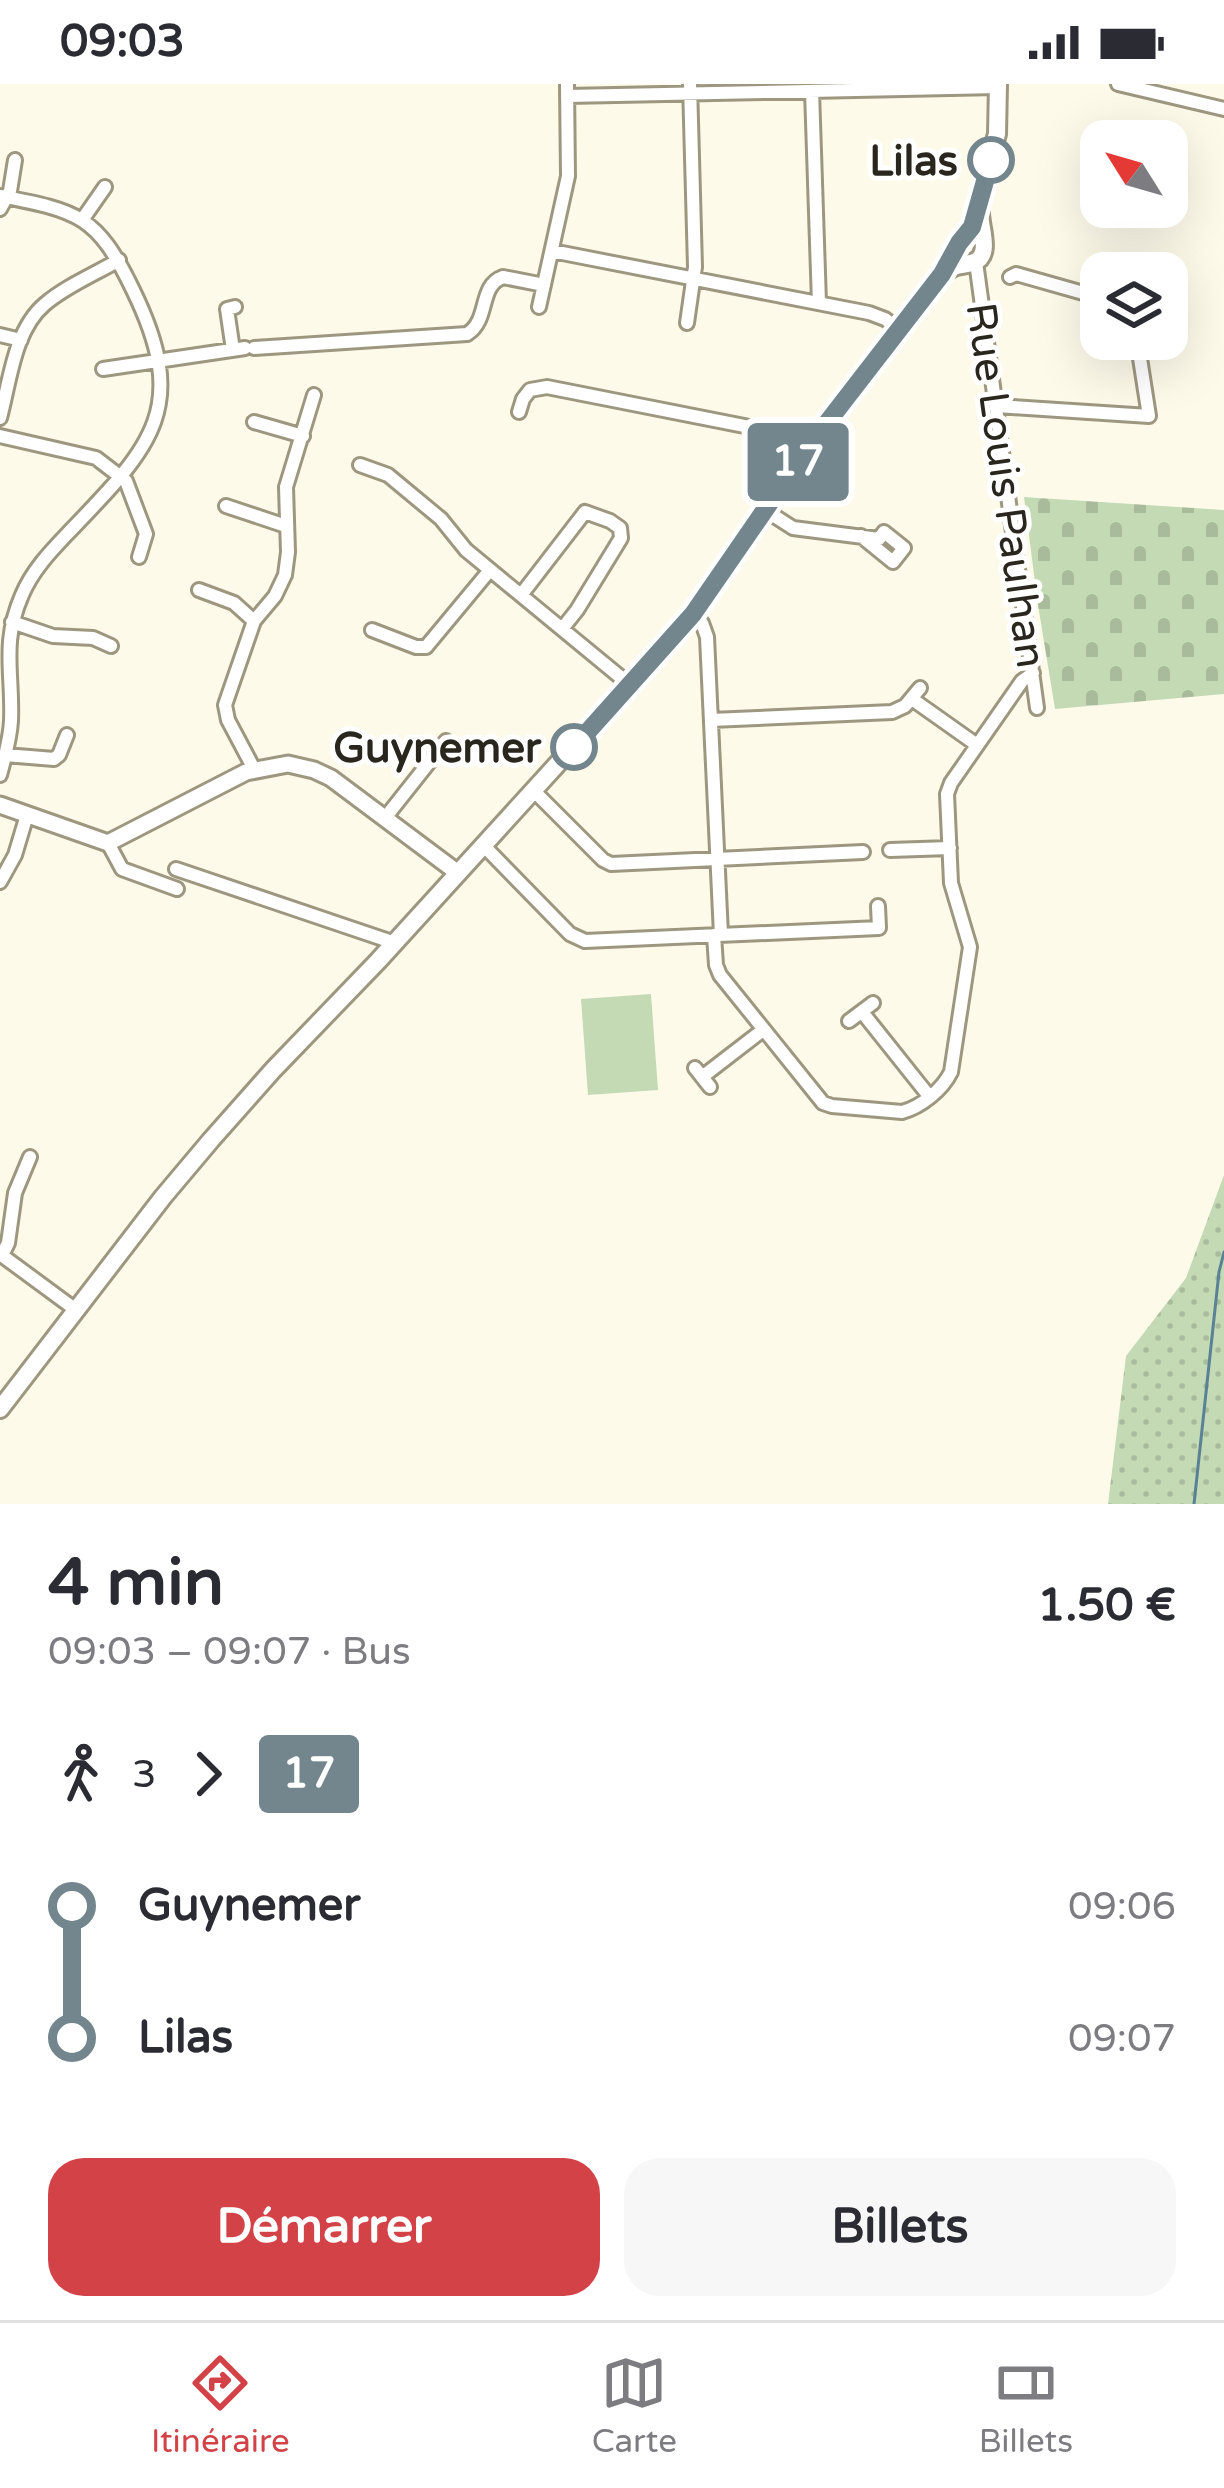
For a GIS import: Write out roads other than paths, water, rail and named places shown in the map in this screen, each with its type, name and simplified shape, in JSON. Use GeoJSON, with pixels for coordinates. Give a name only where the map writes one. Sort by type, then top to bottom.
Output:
{"type":"FeatureCollection","features":[{"type":"Feature","properties":{"kind":"main road"},"geometry":{"type":"LineString","coordinates":[[966,252],[997,134],[998,85]]}},
{"type":"Feature","properties":{"kind":"main road"},"geometry":{"type":"LineString","coordinates":[[0,1409],[196,1157],[693,614],[809,446],[942,274],[956,265],[975,236],[983,243],[982,194]]}},
{"type":"Feature","properties":{"kind":"street"},"geometry":{"type":"LineString","coordinates":[[1118,84],[1224,109]]}},
{"type":"Feature","properties":{"kind":"street"},"geometry":{"type":"LineString","coordinates":[[539,307],[568,176],[567,90],[812,91],[998,85]]}},
{"type":"Feature","properties":{"kind":"street"},"geometry":{"type":"LineString","coordinates":[[687,322],[694,279],[690,89]]}},
{"type":"Feature","properties":{"kind":"street"},"geometry":{"type":"LineString","coordinates":[[812,91],[819,303]]}},
{"type":"Feature","properties":{"kind":"street"},"geometry":{"type":"LineString","coordinates":[[0,775],[11,709],[4,660],[24,590],[34,571],[137,458],[152,428],[160,391],[151,329],[119,260],[82,220],[54,207],[3,201],[15,160]]}},
{"type":"Feature","properties":{"kind":"street"},"geometry":{"type":"LineString","coordinates":[[82,220],[105,187]]}},
{"type":"Feature","properties":{"kind":"street"},"geometry":{"type":"LineString","coordinates":[[552,251],[873,314],[900,330]]}},
{"type":"Feature","properties":{"kind":"street","name":"Rue Louis Paulhan"},"geometry":{"type":"LineString","coordinates":[[966,252],[997,406],[1037,709]]}},
{"type":"Feature","properties":{"kind":"street"},"geometry":{"type":"LineString","coordinates":[[0,418],[21,340],[32,318],[48,301],[119,260]]}},
{"type":"Feature","properties":{"kind":"street"},"geometry":{"type":"LineString","coordinates":[[1010,277],[1016,274],[1080,292]]}},
{"type":"Feature","properties":{"kind":"street"},"geometry":{"type":"LineString","coordinates":[[104,369],[244,349],[467,334],[478,326],[489,286],[496,278],[544,285]]}},
{"type":"Feature","properties":{"kind":"street"},"geometry":{"type":"LineString","coordinates":[[235,307],[227,309],[244,349]]}},
{"type":"Feature","properties":{"kind":"street"},"geometry":{"type":"LineString","coordinates":[[0,335],[21,340]]}},
{"type":"Feature","properties":{"kind":"street"},"geometry":{"type":"LineString","coordinates":[[997,406],[1150,416],[1141,360]]}},
{"type":"Feature","properties":{"kind":"street"},"geometry":{"type":"LineString","coordinates":[[519,412],[525,394],[547,387],[785,434],[809,446]]}},
{"type":"Feature","properties":{"kind":"street"},"geometry":{"type":"LineString","coordinates":[[254,769],[225,705],[254,621],[285,575],[286,487],[314,395]]}},
{"type":"Feature","properties":{"kind":"street"},"geometry":{"type":"LineString","coordinates":[[254,422],[303,436]]}},
{"type":"Feature","properties":{"kind":"street"},"geometry":{"type":"LineString","coordinates":[[0,436],[92,457],[122,477],[130,485],[146,534],[139,556]]}},
{"type":"Feature","properties":{"kind":"street"},"geometry":{"type":"LineString","coordinates":[[360,466],[388,476],[441,519],[461,545],[630,685]]}},
{"type":"Feature","properties":{"kind":"street"},"geometry":{"type":"LineString","coordinates":[[226,506],[286,526]]}},
{"type":"Feature","properties":{"kind":"street"},"geometry":{"type":"LineString","coordinates":[[765,510],[793,529],[861,536]]}},
{"type":"Feature","properties":{"kind":"street"},"geometry":{"type":"LineString","coordinates":[[520,595],[585,512],[620,528],[620,540],[562,629]]}},
{"type":"Feature","properties":{"kind":"street"},"geometry":{"type":"LineString","coordinates":[[371,630],[426,646],[490,570]]}},
{"type":"Feature","properties":{"kind":"street"},"geometry":{"type":"LineString","coordinates":[[199,590],[234,602],[254,621]]}},
{"type":"Feature","properties":{"kind":"street"},"geometry":{"type":"LineString","coordinates":[[693,614],[707,638],[718,860],[716,965],[814,1096],[828,1105],[902,1112],[945,1083],[951,1072],[970,946],[951,883],[949,788],[1022,681],[1034,674]]}},
{"type":"Feature","properties":{"kind":"street"},"geometry":{"type":"LineString","coordinates":[[12,622],[53,636],[93,638],[111,646]]}},
{"type":"Feature","properties":{"kind":"street"},"geometry":{"type":"LineString","coordinates":[[711,721],[892,712],[916,694],[977,746]]}},
{"type":"Feature","properties":{"kind":"street"},"geometry":{"type":"LineString","coordinates":[[5,754],[54,759],[67,735]]}},
{"type":"Feature","properties":{"kind":"street"},"geometry":{"type":"LineString","coordinates":[[385,818],[446,741]]}},
{"type":"Feature","properties":{"kind":"street"},"geometry":{"type":"LineString","coordinates":[[108,843],[254,769],[288,764],[331,778],[458,873]]}},
{"type":"Feature","properties":{"kind":"street"},"geometry":{"type":"LineString","coordinates":[[534,791],[607,862],[862,852]]}},
{"type":"Feature","properties":{"kind":"street"},"geometry":{"type":"LineString","coordinates":[[0,806],[108,843],[122,869],[177,890]]}},
{"type":"Feature","properties":{"kind":"street"},"geometry":{"type":"LineString","coordinates":[[0,882],[15,855],[27,815]]}},
{"type":"Feature","properties":{"kind":"street"},"geometry":{"type":"LineString","coordinates":[[484,846],[580,940],[879,928],[878,906]]}},
{"type":"Feature","properties":{"kind":"street"},"geometry":{"type":"LineString","coordinates":[[890,850],[950,848]]}},
{"type":"Feature","properties":{"kind":"street"},"geometry":{"type":"LineString","coordinates":[[176,869],[395,943]]}},
{"type":"Feature","properties":{"kind":"street"},"geometry":{"type":"LineString","coordinates":[[849,1021],[868,1007],[929,1096]]}},
{"type":"Feature","properties":{"kind":"street"},"geometry":{"type":"LineString","coordinates":[[702,1078],[763,1030]]}},
{"type":"Feature","properties":{"kind":"street"},"geometry":{"type":"LineString","coordinates":[[30,1157],[15,1193],[8,1243],[1,1255],[76,1310]]}},
{"type":"Feature","properties":{"kind":"waterway"},"geometry":{"type":"LineString","coordinates":[[1194,1504],[1224,1252]]}},
{"type":"Feature","properties":{"kind":"place","name":"Lilas"},"geometry":{"type":"Point","coordinates":[991,160]}},
{"type":"Feature","properties":{"kind":"place","name":"Guynemer"},"geometry":{"type":"Point","coordinates":[574,747]}}]}
